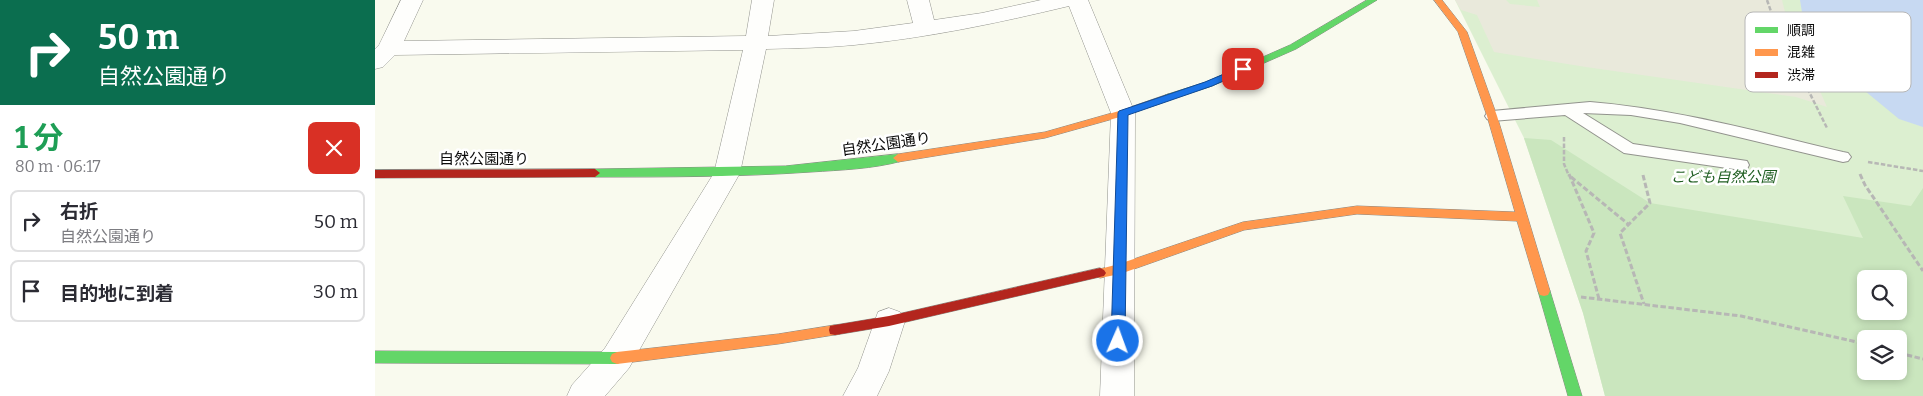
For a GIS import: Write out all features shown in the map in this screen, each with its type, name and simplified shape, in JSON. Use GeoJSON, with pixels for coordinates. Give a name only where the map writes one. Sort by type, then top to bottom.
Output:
{"type":"FeatureCollection","features":[{"type":"Feature","properties":{"kind":"street"},"geometry":{"type":"LineString","coordinates":[[382,55],[412,0]]}},
{"type":"Feature","properties":{"kind":"street"},"geometry":{"type":"LineString","coordinates":[[584,396],[617,358],[727,173],[756,43],[763,0]]}},
{"type":"Feature","properties":{"kind":"street"},"geometry":{"type":"LineString","coordinates":[[918,0],[925,29]]}},
{"type":"Feature","properties":{"kind":"street"},"geometry":{"type":"LineString","coordinates":[[382,55],[854,38],[982,20],[1069,0]]}},
{"type":"Feature","properties":{"kind":"street"},"geometry":{"type":"LineString","coordinates":[[1077,0],[1123,113],[1117,396]]}},
{"type":"Feature","properties":{"kind":"street","name":"自然公園通り"},"geometry":{"type":"LineString","coordinates":[[375,174],[727,173],[850,166],[1045,134],[1123,113],[1209,84],[1293,47],[1373,0]]}},
{"type":"Feature","properties":{"kind":"street"},"geometry":{"type":"LineString","coordinates":[[1438,0],[1462,32],[1493,116],[1575,396]]}},
{"type":"Feature","properties":{"kind":"street"},"geometry":{"type":"LineString","coordinates":[[375,357],[617,358],[778,338],[889,320],[1120,269],[1243,226],[1357,210],[1523,217]]}},
{"type":"Feature","properties":{"kind":"street"},"geometry":{"type":"LineString","coordinates":[[860,396],[873,371],[889,320]]}},
{"type":"Feature","properties":{"kind":"lane"},"geometry":{"type":"LineString","coordinates":[[1493,116],[1590,107],[1631,110],[1680,118],[1849,158]]}},
{"type":"Feature","properties":{"kind":"lane"},"geometry":{"type":"LineString","coordinates":[[1563,111],[1629,149],[1741,165]]}},
{"type":"Feature","properties":{"kind":"path"},"geometry":{"type":"LineString","coordinates":[[1767,0],[1771,12]]}},
{"type":"Feature","properties":{"kind":"path"},"geometry":{"type":"LineString","coordinates":[[1809,92],[1865,185],[1923,271]]}},
{"type":"Feature","properties":{"kind":"path"},"geometry":{"type":"LineString","coordinates":[[1563,111],[1564,164],[1594,233],[1586,251],[1599,299]]}},
{"type":"Feature","properties":{"kind":"path"},"geometry":{"type":"LineString","coordinates":[[1635,150],[1650,203],[1619,233],[1627,250],[1644,304]]}},
{"type":"Feature","properties":{"kind":"path"},"geometry":{"type":"LineString","coordinates":[[1849,158],[1923,171]]}},
{"type":"Feature","properties":{"kind":"path"},"geometry":{"type":"LineString","coordinates":[[1570,177],[1628,224]]}},
{"type":"Feature","properties":{"kind":"path"},"geometry":{"type":"LineString","coordinates":[[1546,294],[1741,316],[1857,342]]}},
{"type":"Feature","properties":{"kind":"path"},"geometry":{"type":"LineString","coordinates":[[1907,355],[1923,359]]}},
{"type":"Feature","properties":{"kind":"green space","name":"こども自然公園"},"geometry":{"type":"Polygon","coordinates":[[[1455,0],[1923,0],[1923,396],[1605,396],[1583,313],[1524,138],[1455,0]]]}},
{"type":"Feature","properties":{"kind":"green space"},"geometry":{"type":"Polygon","coordinates":[[[1524,138],[1551,140],[1650,203],[1863,238],[1843,196],[1911,206],[1923,188],[1923,396],[1605,396],[1583,313],[1524,138]]]}},
{"type":"Feature","properties":{"kind":"shaded area"},"geometry":{"type":"Polygon","coordinates":[[[1455,0],[1506,0],[1510,4],[1540,7],[1537,0],[1782,0],[1785,12],[1745,12],[1745,90],[1494,52],[1477,15],[1461,10],[1455,0]]]}},
{"type":"Feature","properties":{"kind":"shaded area"},"geometry":{"type":"Polygon","coordinates":[[[1761,92],[1820,92],[1827,107],[1796,97],[1761,92]]]}},
{"type":"Feature","properties":{"kind":"water"},"geometry":{"type":"Polygon","coordinates":[[[1800,0],[1923,0],[1923,127],[1899,119],[1866,92],[1911,92],[1911,12],[1802,12],[1800,0]]]}},
{"type":"Feature","properties":{"kind":"traffic: fast"},"geometry":{"type":"LineString","coordinates":[[1169,97],[1209,84],[1293,47],[1373,0]]}},
{"type":"Feature","properties":{"kind":"traffic: fast"},"geometry":{"type":"LineString","coordinates":[[595,173],[747,172],[823,167],[898,158]]}},
{"type":"Feature","properties":{"kind":"traffic: fast"},"geometry":{"type":"LineString","coordinates":[[1544,291],[1575,396]]}},
{"type":"Feature","properties":{"kind":"traffic: fast"},"geometry":{"type":"LineString","coordinates":[[375,357],[617,358]]}},
{"type":"Feature","properties":{"kind":"traffic: slow"},"geometry":{"type":"LineString","coordinates":[[1438,0],[1462,32],[1492,116],[1544,291]]}},
{"type":"Feature","properties":{"kind":"traffic: slow"},"geometry":{"type":"LineString","coordinates":[[898,158],[1045,135],[1123,113],[1169,97]]}},
{"type":"Feature","properties":{"kind":"traffic: slow"},"geometry":{"type":"LineString","coordinates":[[1100,273],[1120,269],[1243,226],[1357,210],[1523,217]]}},
{"type":"Feature","properties":{"kind":"traffic: slow"},"geometry":{"type":"LineString","coordinates":[[617,358],[778,339],[835,330]]}},
{"type":"Feature","properties":{"kind":"traffic: jam"},"geometry":{"type":"LineString","coordinates":[[375,174],[595,173]]}},
{"type":"Feature","properties":{"kind":"traffic: jam"},"geometry":{"type":"LineString","coordinates":[[835,330],[889,321],[1100,273]]}},
{"type":"Feature","properties":{"kind":"route"},"geometry":{"type":"LineString","coordinates":[[1118,341],[1123,113],[1209,84],[1243,69]]}}]}
